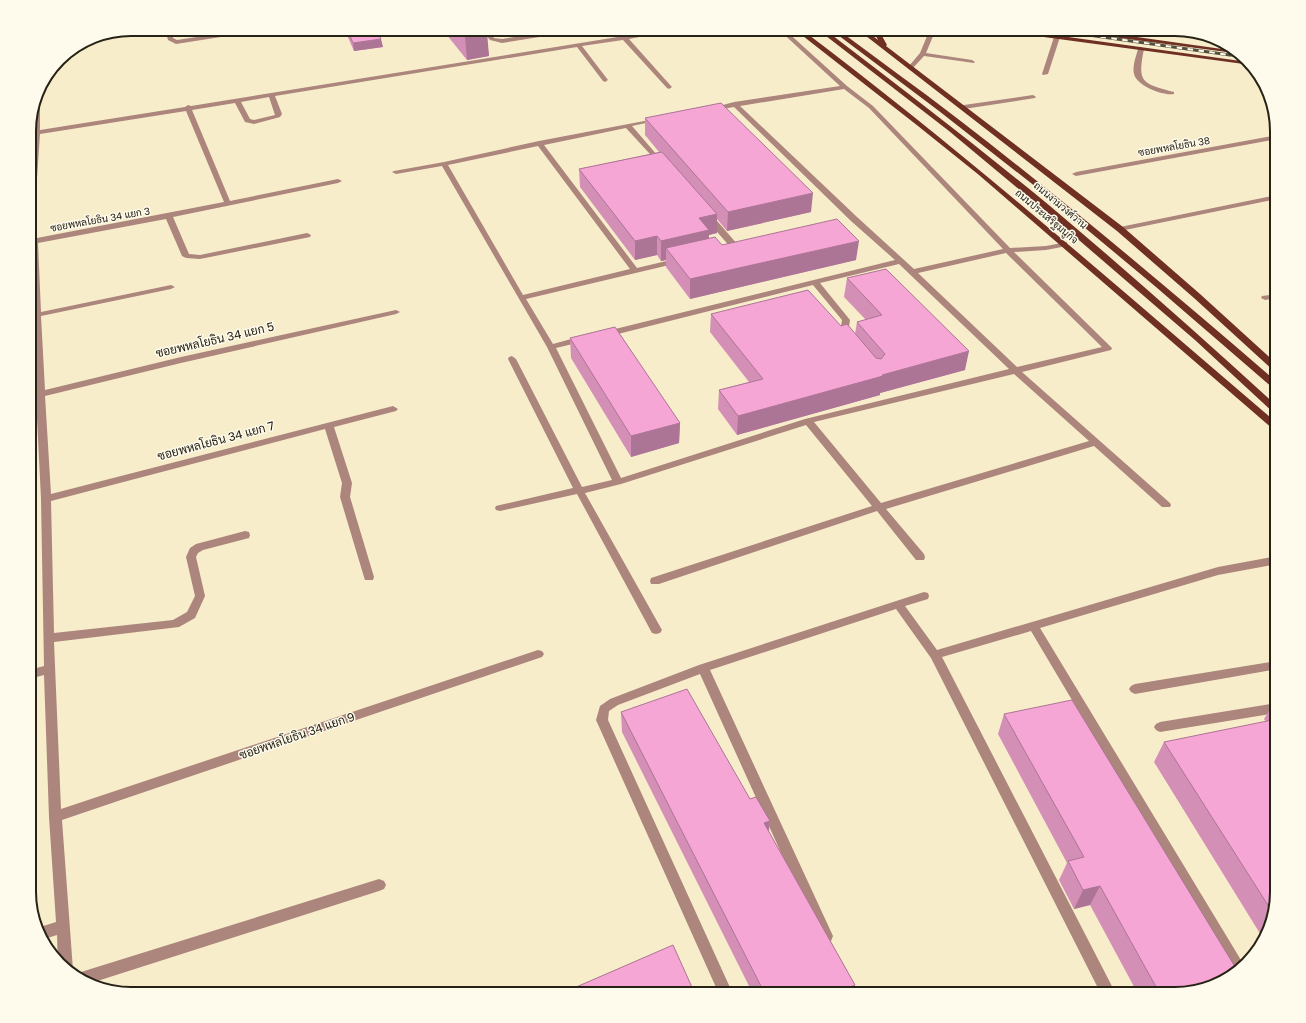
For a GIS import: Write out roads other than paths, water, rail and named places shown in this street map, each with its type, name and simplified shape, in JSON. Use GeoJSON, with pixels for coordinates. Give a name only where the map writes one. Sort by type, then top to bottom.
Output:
{"type":"FeatureCollection","features":[{"type":"Feature","properties":{"kind":"main road","name":"ถนนประเสริฐมนูกิจ"},"geometry":{"type":"LineString","coordinates":[[807,36],[919,123],[1064,244],[1270,422]]}},
{"type":"Feature","properties":{"kind":"main road","name":"ถนนงามวงศ์วาน"},"geometry":{"type":"LineString","coordinates":[[829,36],[951,130],[1047,208],[1198,338],[1270,405]]}},
{"type":"Feature","properties":{"kind":"main road","name":"ถนนงามวงศ์วาน"},"geometry":{"type":"LineString","coordinates":[[842,36],[956,120],[1063,206],[1224,340],[1270,381]]}},
{"type":"Feature","properties":{"kind":"main road"},"geometry":{"type":"LineString","coordinates":[[870,36],[964,107],[1120,229],[1270,363]]}},
{"type":"Feature","properties":{"kind":"main road"},"geometry":{"type":"LineString","coordinates":[[879,36],[886,48]]}},
{"type":"Feature","properties":{"kind":"main road"},"geometry":{"type":"LineString","coordinates":[[1050,36],[1241,63]]}},
{"type":"Feature","properties":{"kind":"main road"},"geometry":{"type":"LineString","coordinates":[[1073,36],[1237,60]]}},
{"type":"Feature","properties":{"kind":"main road"},"geometry":{"type":"LineString","coordinates":[[1117,36],[1225,51]]}},
{"type":"Feature","properties":{"kind":"main road"},"geometry":{"type":"LineString","coordinates":[[1145,36],[1218,47]]}},
{"type":"Feature","properties":{"kind":"street"},"geometry":{"type":"LineString","coordinates":[[169,36],[170,39],[176,42],[215,36]]}},
{"type":"Feature","properties":{"kind":"street"},"geometry":{"type":"LineString","coordinates":[[490,36],[492,39],[502,41],[533,36]]}},
{"type":"Feature","properties":{"kind":"street"},"geometry":{"type":"LineString","coordinates":[[37,133],[188,107],[637,36]]}},
{"type":"Feature","properties":{"kind":"street"},"geometry":{"type":"LineString","coordinates":[[500,508],[618,482],[808,421],[1108,348],[1008,250],[871,107],[845,87],[790,36]]}},
{"type":"Feature","properties":{"kind":"street"},"geometry":{"type":"LineString","coordinates":[[910,67],[923,54],[931,36]]}},
{"type":"Feature","properties":{"kind":"street"},"geometry":{"type":"LineString","coordinates":[[1045,74],[1057,37]]}},
{"type":"Feature","properties":{"kind":"street"},"geometry":{"type":"LineString","coordinates":[[625,38],[670,88]]}},
{"type":"Feature","properties":{"kind":"street"},"geometry":{"type":"LineString","coordinates":[[578,45],[605,80]]}},
{"type":"Feature","properties":{"kind":"street"},"geometry":{"type":"LineString","coordinates":[[1141,49],[1136,68],[1142,81],[1172,93]]}},
{"type":"Feature","properties":{"kind":"street"},"geometry":{"type":"LineString","coordinates":[[923,54],[972,62]]}},
{"type":"Feature","properties":{"kind":"street"},"geometry":{"type":"LineString","coordinates":[[704,110],[845,87]]}},
{"type":"Feature","properties":{"kind":"street"},"geometry":{"type":"LineString","coordinates":[[237,100],[247,121],[254,122],[278,116],[279,114],[271,94]]}},
{"type":"Feature","properties":{"kind":"street"},"geometry":{"type":"LineString","coordinates":[[964,107],[1033,97]]}},
{"type":"Feature","properties":{"kind":"street"},"geometry":{"type":"LineString","coordinates":[[734,104],[850,220],[901,261],[1016,371],[1166,505]]}},
{"type":"Feature","properties":{"kind":"street"},"geometry":{"type":"LineString","coordinates":[[188,107],[228,204]]}},
{"type":"Feature","properties":{"kind":"street"},"geometry":{"type":"LineString","coordinates":[[396,172],[444,164],[666,117]]}},
{"type":"Feature","properties":{"kind":"street"},"geometry":{"type":"LineString","coordinates":[[36,143],[37,119]]}},
{"type":"Feature","properties":{"kind":"street"},"geometry":{"type":"LineString","coordinates":[[627,125],[668,171]]}},
{"type":"Feature","properties":{"kind":"street","name":"ซอยพหลโยธิน 38"},"geometry":{"type":"LineString","coordinates":[[1076,174],[1270,138]]}},
{"type":"Feature","properties":{"kind":"street"},"geometry":{"type":"LineString","coordinates":[[539,143],[635,271]]}},
{"type":"Feature","properties":{"kind":"street"},"geometry":{"type":"LineString","coordinates":[[444,164],[551,347],[618,482]]}},
{"type":"Feature","properties":{"kind":"street","name":"ซอยพหลโยธิน 34 แยก 3"},"geometry":{"type":"LineString","coordinates":[[36,241],[169,216],[338,181]]}},
{"type":"Feature","properties":{"kind":"street"},"geometry":{"type":"LineString","coordinates":[[1120,229],[1270,198]]}},
{"type":"Feature","properties":{"kind":"street"},"geometry":{"type":"LineString","coordinates":[[704,212],[735,247]]}},
{"type":"Feature","properties":{"kind":"street"},"geometry":{"type":"LineString","coordinates":[[169,216],[186,256],[192,257],[307,235]]}},
{"type":"Feature","properties":{"kind":"street"},"geometry":{"type":"LineString","coordinates":[[911,272],[1008,250],[1046,248],[1064,244]]}},
{"type":"Feature","properties":{"kind":"street"},"geometry":{"type":"LineString","coordinates":[[521,298],[689,258]]}},
{"type":"Feature","properties":{"kind":"street"},"geometry":{"type":"LineString","coordinates":[[551,347],[901,261]]}},
{"type":"Feature","properties":{"kind":"street"},"geometry":{"type":"LineString","coordinates":[[815,282],[846,320],[844,334],[852,345]]}},
{"type":"Feature","properties":{"kind":"street"},"geometry":{"type":"LineString","coordinates":[[65,960],[55,817],[46,499],[36,315],[171,287]]}},
{"type":"Feature","properties":{"kind":"street"},"geometry":{"type":"LineString","coordinates":[[1265,298],[1270,297]]}},
{"type":"Feature","properties":{"kind":"street","name":"ซอยพหลโยธิน 34 แยก 5"},"geometry":{"type":"LineString","coordinates":[[36,396],[180,360],[396,312]]}},
{"type":"Feature","properties":{"kind":"street"},"geometry":{"type":"LineString","coordinates":[[512,359],[578,490],[656,630]]}},
{"type":"Feature","properties":{"kind":"street","name":"ซอยพหลโยธิน 34 แยก 7"},"geometry":{"type":"LineString","coordinates":[[46,499],[393,409]]}},
{"type":"Feature","properties":{"kind":"street"},"geometry":{"type":"LineString","coordinates":[[808,421],[920,557]]}},
{"type":"Feature","properties":{"kind":"street"},"geometry":{"type":"LineString","coordinates":[[329,426],[347,482],[345,497],[369,577]]}},
{"type":"Feature","properties":{"kind":"street"},"geometry":{"type":"LineString","coordinates":[[655,581],[878,507],[1096,442]]}},
{"type":"Feature","properties":{"kind":"street"},"geometry":{"type":"LineString","coordinates":[[50,638],[175,624],[191,615],[200,596],[192,557],[194,551],[200,547],[245,535]]}},
{"type":"Feature","properties":{"kind":"street"},"geometry":{"type":"LineString","coordinates":[[935,655],[1034,627],[1218,571],[1270,561]]}},
{"type":"Feature","properties":{"kind":"street"},"geometry":{"type":"LineString","coordinates":[[723,987],[602,720],[604,709],[614,702],[702,668],[924,596]]}},
{"type":"Feature","properties":{"kind":"street"},"geometry":{"type":"LineString","coordinates":[[898,604],[935,655],[1105,987]]}},
{"type":"Feature","properties":{"kind":"street"},"geometry":{"type":"LineString","coordinates":[[1034,627],[1237,963]]}},
{"type":"Feature","properties":{"kind":"street","name":"ซอยพหลโยธิน 34 แยก 9"},"geometry":{"type":"LineString","coordinates":[[55,817],[538,654]]}},
{"type":"Feature","properties":{"kind":"street"},"geometry":{"type":"LineString","coordinates":[[1135,689],[1270,666]]}},
{"type":"Feature","properties":{"kind":"street"},"geometry":{"type":"LineString","coordinates":[[702,668],[830,945]]}},
{"type":"Feature","properties":{"kind":"street"},"geometry":{"type":"LineString","coordinates":[[36,673],[50,669]]}},
{"type":"Feature","properties":{"kind":"street"},"geometry":{"type":"LineString","coordinates":[[1160,727],[1270,709]]}},
{"type":"Feature","properties":{"kind":"street"},"geometry":{"type":"LineString","coordinates":[[89,977],[379,885]]}},
{"type":"Feature","properties":{"kind":"street"},"geometry":{"type":"LineString","coordinates":[[45,932],[63,926]]}},
{"type":"Feature","properties":{"kind":"railway"},"geometry":{"type":"LineString","coordinates":[[1096,36],[1232,55]]}}]}
